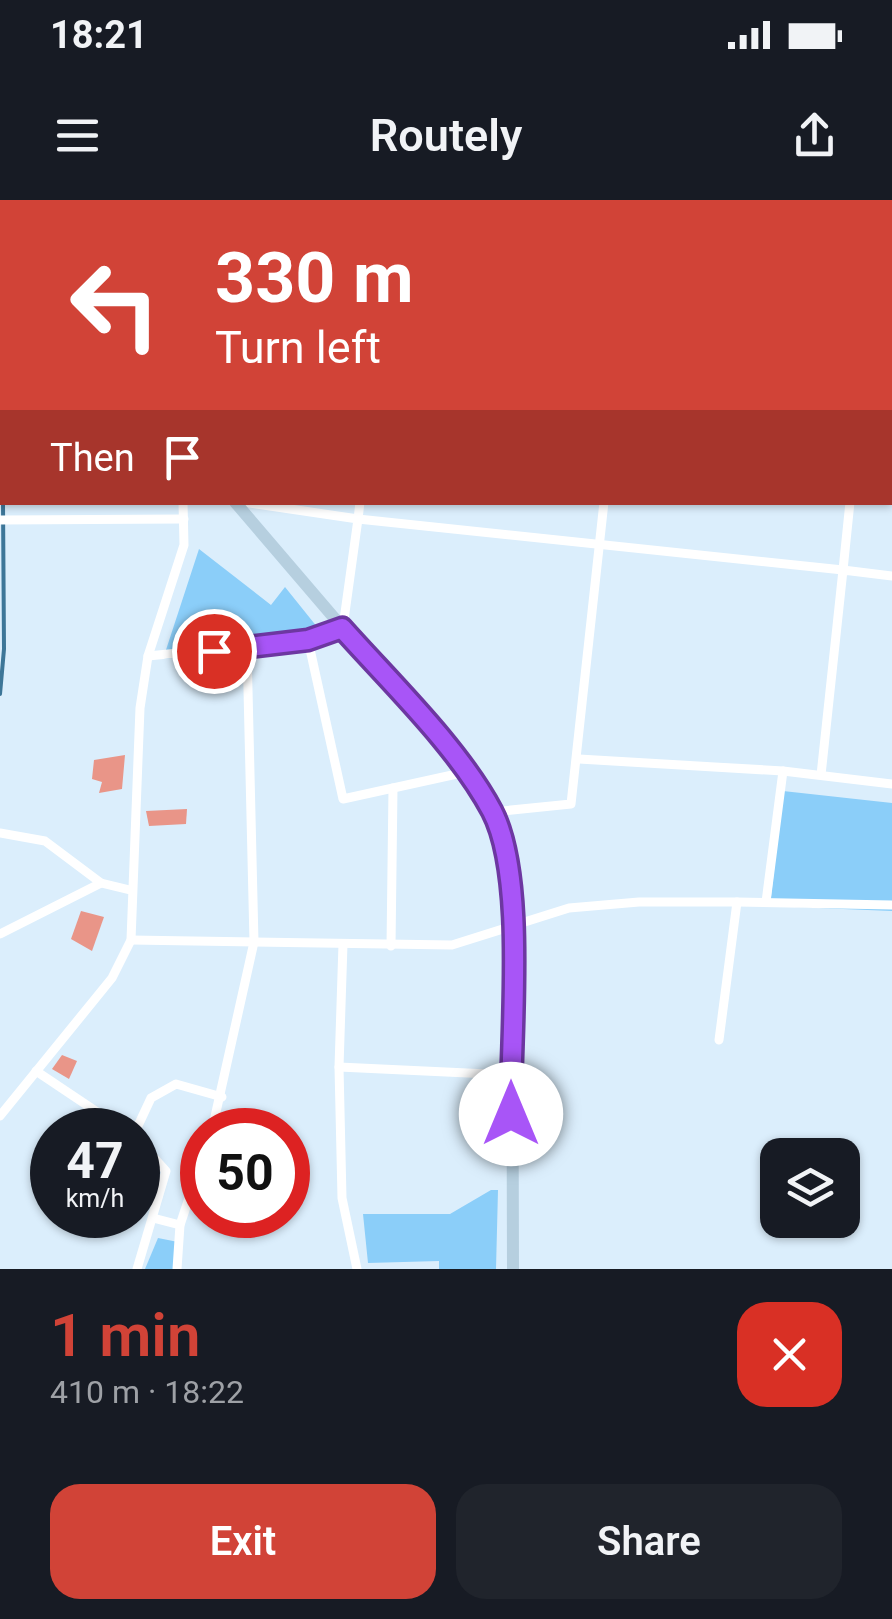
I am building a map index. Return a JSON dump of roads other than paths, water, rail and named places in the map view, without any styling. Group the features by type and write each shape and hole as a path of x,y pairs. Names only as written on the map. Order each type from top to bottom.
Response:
{"main road":[{"path":"238,505 466,772 492,812 512,877 513,1269"}],"street":[{"path":"0,1116 112,978 131,940 137,746 148,656 184,545 182,505"},
{"path":"265,505 892,576"},
{"path":"148,656 308,640 342,628 360,505"},
{"path":"492,812 571,804 579,759 604,505"},
{"path":"820,776 850,505"},
{"path":"0,520 184,519"},
{"path":"308,640 343,799 466,772"},
{"path":"219,1108 254,942 247,648"},
{"path":"579,759 783,771 892,784"},
{"path":"766,902 783,771"},
{"path":"391,946 393,788"},
{"path":"0,833 46,842 101,883 130,890"},
{"path":"0,934 101,883"},
{"path":"131,940 452,945 512,924 586,907 737,902 892,905"},
{"path":"719,1040 737,902"},
{"path":"343,944 338,1067 342,1198 358,1269"},
{"path":"338,1067 510,1076"},
{"path":"36,1072 91,1108"},
{"path":"146,1108 151,1098 176,1084 222,1098"},
{"path":"160,1164 166,1171 160,1193"},
{"path":"160,1220 180,1225 176,1269"},
{"path":"138,1269 147,1238"}],"waterway":[{"path":"0,694 4,649 3,505"}]}
